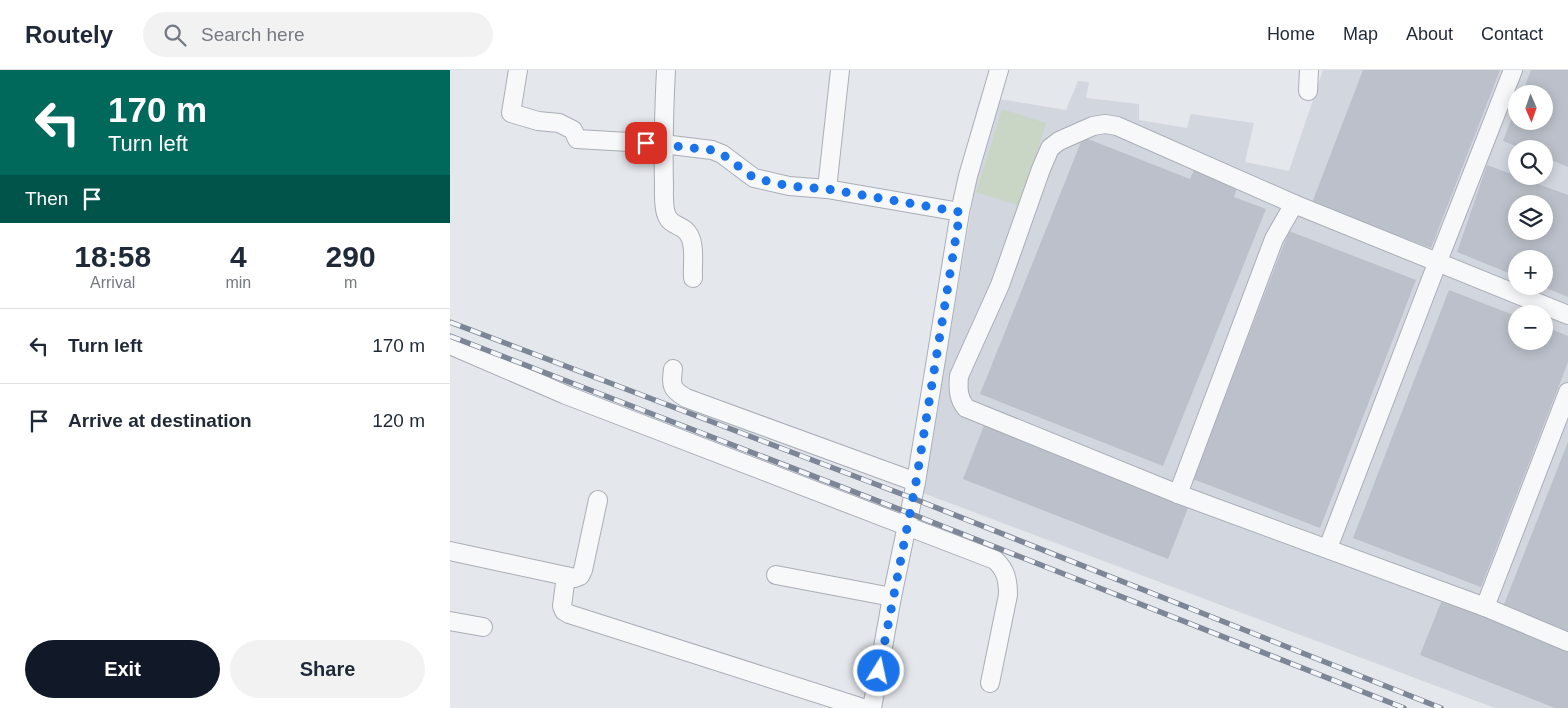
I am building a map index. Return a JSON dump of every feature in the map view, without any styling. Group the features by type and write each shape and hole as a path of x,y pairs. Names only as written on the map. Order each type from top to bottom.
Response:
{"street":[{"path":"518,70 511,113 538,121 559,123 573,130 577,139 663,144 712,150 722,154 754,178 789,186 827,189 960,212"},
{"path":"666,70 663,144 665,206 667,217 671,222 685,230 690,237 692,247 692,278"},
{"path":"827,189 840,70"},
{"path":"872,708 906,524 916,482 960,212 970,166 999,70"},
{"path":"1308,91 1309,70"},
{"path":"1328,548 1513,70"},
{"path":"1568,314 1294,204 1117,126 1105,124 1093,126 1059,141 1050,148 1040,169 1000,285 959,376 958,385 960,400 966,408 1178,494 1484,607 1568,642"},
{"path":"1178,494 1274,239 1294,204"},
{"path":"450,345 566,395 906,524 995,560 1002,566 1008,580 1008,595 990,682"},
{"path":"673,369 673,388 677,393 686,398 916,482"},
{"path":"1484,607 1568,392"},
{"path":"450,551 575,578 580,576 583,570 598,500"},
{"path":"776,575 892,597"},
{"path":"566,576 562,606 564,611 569,614 862,708"},
{"path":"450,621 483,627"}],"shaded area":[{"path":"1323,70 1568,70 1568,708 1495,708 923,493 982,147 999,99 1066,110 1078,81 1089,82 1086,98 1139,104 1139,120 1187,128 1191,114 1254,123 1245,162 1289,171"}],"green space":[{"path":"1002,109 1046,123 1020,206 976,192"}],"building":[{"path":"1363,70 1500,70 1431,248 1312,203"},
{"path":"1531,70 1568,70 1568,167 1553,161 1553,140 1508,140 1508,143 1503,141 1508,128 1508,130 1553,130 1553,85 1525,85"},
{"path":"1083,137 1190,179 1195,168 1238,185 1234,197 1266,209 1163,466 980,394"},
{"path":"1487,165 1508,173 1508,185 1541,185 1568,195 1568,297 1553,291 1553,250 1508,250 1508,273 1457,252"},
{"path":"1289,231 1416,280 1320,528 1193,479"},
{"path":"1449,290 1508,313 1508,350 1553,350 1553,330 1568,336 1568,362 1481,587 1353,538"},
{"path":"985,423 1190,503 1168,559 963,479"},
{"path":"1568,442 1568,632 1503,607"},
{"path":"1442,600 1568,650 1568,708 1555,708 1420,655"}],"railway":[{"path":"450,322 912,498 1441,708"},
{"path":"450,336 909,513 1404,708"}],"route":[{"path":"646,143 712,150 722,154 754,178 789,186 827,189 960,212 916,482 879,671"}]}
